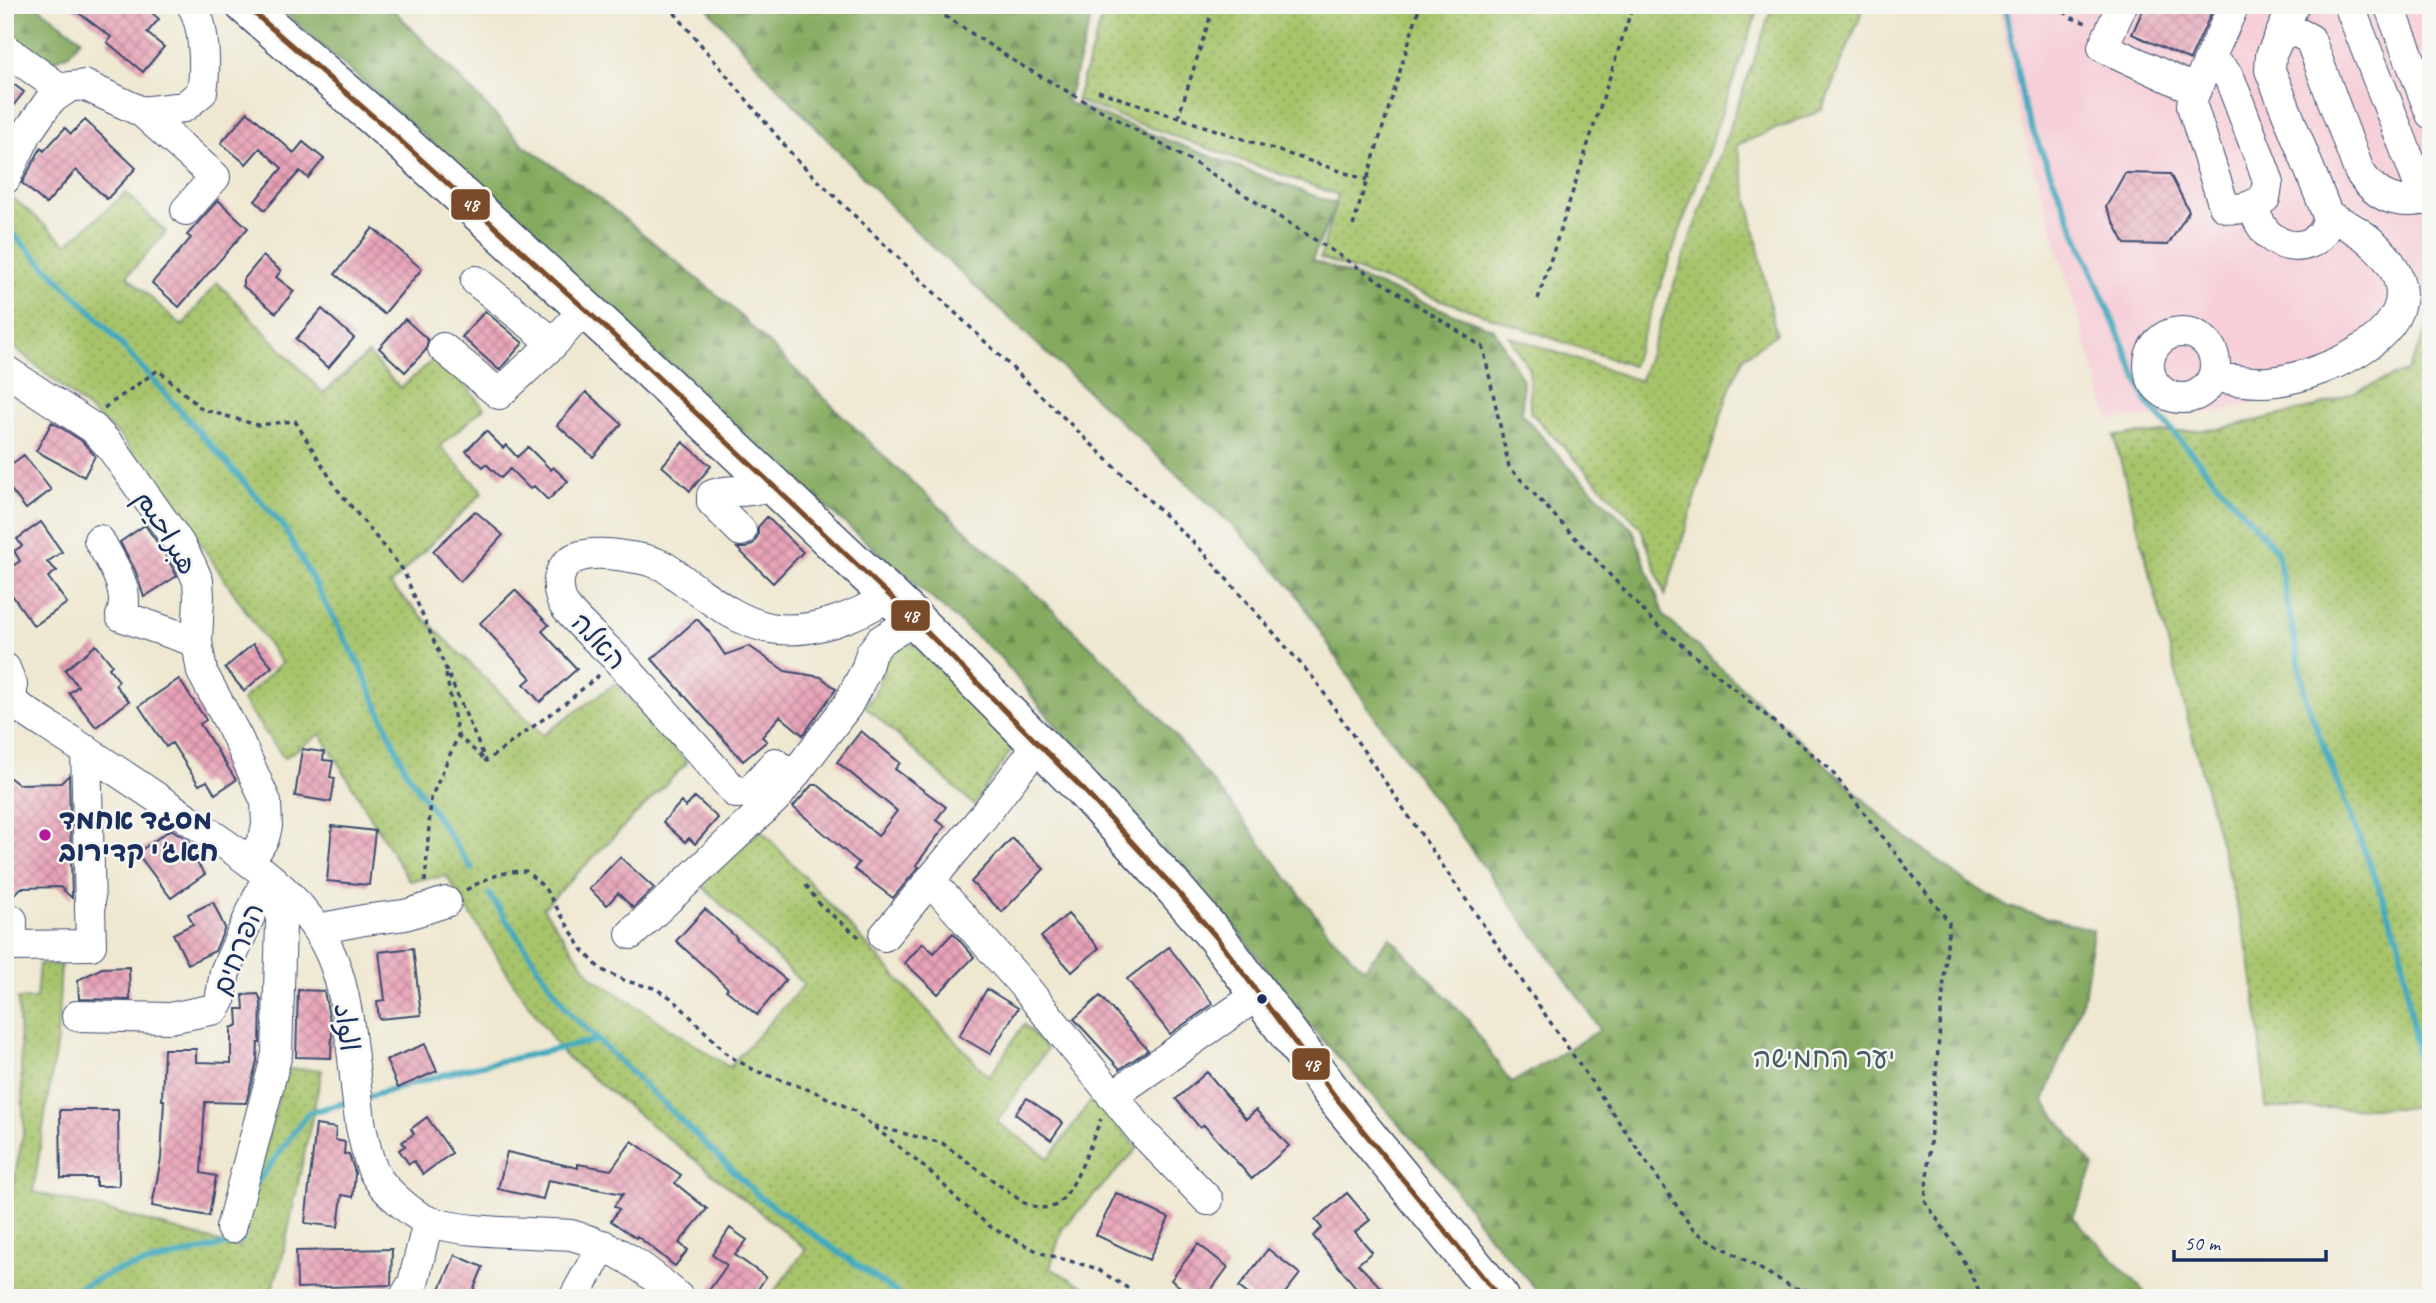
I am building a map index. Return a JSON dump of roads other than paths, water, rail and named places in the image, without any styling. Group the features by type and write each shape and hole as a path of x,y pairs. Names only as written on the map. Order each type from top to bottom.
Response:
{"main road":[{"path":"245,5 390,131 585,309 902,607 1039,744 1125,833 1217,938 1337,1099 1500,1298"}],"street":[{"path":"142,112 184,107 202,92 205,73 200,26 191,5"},
{"path":"2209,61 2224,71 2230,79 2268,180 2265,198 2252,206 2231,209 2224,206 2193,114 2193,96 2234,5"},
{"path":"2252,206 2263,229 2274,239 2287,245 2300,245 2323,236 2328,227 2329,216 2270,70 2271,55 2290,15 2309,39 2359,171 2378,193 2390,200 2405,202 2428,199 2349,5"},
{"path":"2389,5 2431,114"},
{"path":"2117,16 2103,47 2196,90"},
{"path":"5,49 63,91"},
{"path":"5,179 27,133 50,100 69,87 84,85 142,112 215,177 186,210"},
{"path":"2214,376 2259,382 2306,375 2370,345 2386,330 2396,314 2400,299 2394,269 2374,243 2352,227 2329,216"},
{"path":"476,281 554,343"},
{"path":"443,348 499,394 554,343 585,309"},
{"name":"هبراحيم","path":"5,370 93,428 124,463 191,565 198,581 200,597 197,642 202,672 239,740 266,802 266,877"},
{"path":"741,530 712,502 712,495 757,491 770,483"},
{"path":"99,540 121,587 124,598 121,616 197,642"},
{"name":"האלה","path":"793,777 775,763 749,792 736,793 564,604 558,584 564,565 576,556 591,554 632,557 661,565 730,613 752,624 773,628 800,629 848,617 871,607 902,607"},
{"path":"632,934 779,795 847,706 866,670 871,653 902,607"},
{"path":"5,668 12,685 9,700"},
{"name":"الواد","path":"9,700 86,750 266,877 318,929 332,957 340,982 361,1127 375,1174 387,1190 428,1222 454,1227 571,1235 603,1245 644,1267 679,1298"},
{"path":"884,936 982,818 1039,744"},
{"path":"12,920 12,946 91,945 86,750"},
{"path":"231,1228 277,1054 266,877"},
{"name":"הפרחים","path":"77,1016 170,1018 215,1009 220,1000 225,972 266,877"},
{"path":"930,880 1024,986 1143,1133 1208,1200"},
{"path":"318,929 405,915 434,905"},
{"path":"1112,1096 1259,994"},
{"path":"404,1298 414,1283 428,1222"},
{"path":"574,1298 603,1245"}],"waterway":[{"path":"2005,5 2025,112 2147,402 2277,551 2307,703 2400,943 2424,1100 2431,1124"},
{"path":"5,226 95,315 283,526 361,668 406,771 472,869"},
{"path":"489,894 568,1011 760,1197 904,1298"},
{"path":"366,1097 460,1070 598,1040"},
{"path":"257,1183 308,1113 348,1102"},
{"path":"56,1298 115,1271 241,1241 244,1231"}],"place":[{"name":"מסגד אחמד חאג'י קדירוב","path":"45,835"}],"park label":[{"name":"יער החמישה","path":"1824,1057"}]}
